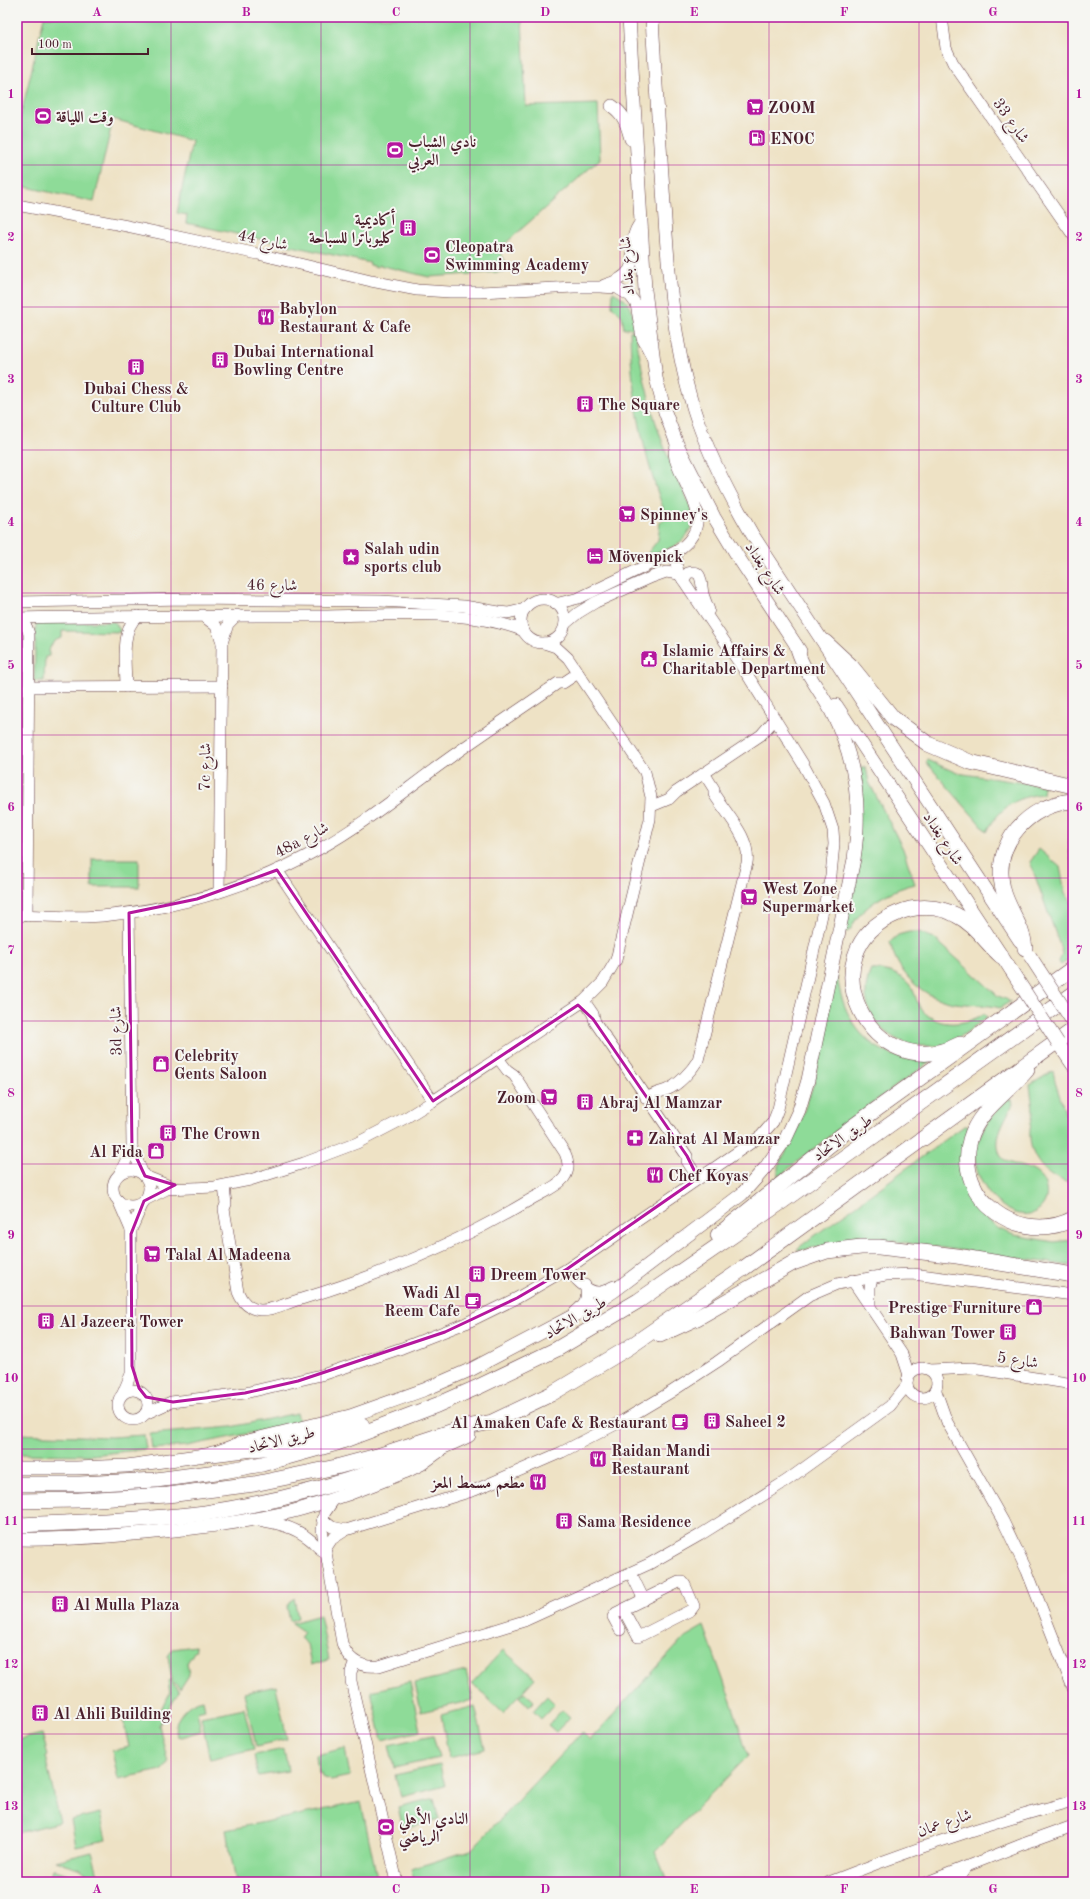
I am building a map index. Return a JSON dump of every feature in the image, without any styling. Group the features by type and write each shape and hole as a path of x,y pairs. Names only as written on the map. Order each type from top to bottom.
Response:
{"highway":[{"path":"825,642 850,666 893,718 928,744 970,762 1073,786"},
{"path":"1028,952 1020,925 1003,887 1001,874 1004,855 1014,832 1031,814 1055,803 1073,801"},
{"path":"994,1026 958,1045 943,1050 922,1053 897,1047 875,1032 860,1014 853,994 852,973 859,947 875,926 891,915 916,908 934,908 956,914 973,927 1001,956"},
{"path":"665,1281 700,1249 852,1128 1073,968"},
{"name":"طريق الاتحاد","path":"17,1484 126,1482 224,1471 300,1454 337,1443 478,1388 558,1349 607,1320 780,1203 1073,994"},
{"path":"17,1525 173,1516 244,1507 323,1488 445,1446 551,1394 628,1348 744,1268 1073,1030"},
{"path":"1042,1052 1019,1079 984,1114 974,1129 968,1151 970,1175 974,1186 986,1204 993,1211 1019,1225 1038,1228 1058,1225 1073,1219"},
{"path":"628,1348 697,1318 793,1263 809,1256 842,1248 897,1248 1073,1275"},
{"path":"212,1454 272,1447 353,1427 397,1420"},
{"path":"17,1501 79,1500 168,1495 254,1484 336,1467 377,1456 462,1428 492,1422"}],"main road":[{"name":"شارع بغداد","path":"630,17 640,223 652,357 665,412 677,444 714,516 738,557 1073,1065"},
{"name":"شارع بغداد","path":"652,17 667,255 677,341 686,382 698,422 713,460 731,498 752,534 825,642 1073,1022"},
{"path":"612,106 620,112 626,120 638,170"},
{"path":"17,1468 127,1466 212,1454 244,1442 334,1421 385,1405 472,1369 588,1308 628,1281 729,1205 755,1181 786,1138 799,1110 808,1080 854,859 858,830 854,774 842,734 830,709 802,664 796,644"},
{"path":"17,1539 41,1540 141,1534 254,1519 290,1512 335,1498 407,1471 434,1456 445,1446"},
{"path":"17,1462 51,1468"},
{"path":"17,1547 41,1540"}],"street":[{"name":"شارع 33","path":"942,17 945,44 953,63 1073,235"},
{"name":"شارع 44","path":"17,204 258,254 371,281 417,290 488,292 600,286 622,290 633,300 637,309 642,338 652,357"},
{"name":"شارع 44","path":"600,286 619,280 630,269 633,260 634,235 640,223"},
{"path":"555,604 579,598 677,551 693,535 698,522 698,514 675,459 674,452 677,444"},
{"path":"175,1188 131,1170 120,1174 114,1183 113,1189 131,1230 132,1366 129,1381 118,1401 118,1406 122,1416 132,1420 172,1402 278,1386 325,1374 445,1332 492,1311 570,1267 761,1136 770,1127 776,1116 819,935 831,875 834,844 829,816 807,771 723,639 681,577 676,564 677,551"},
{"path":"544,643 555,640 578,613 591,605 658,574 671,572 681,577"},
{"path":"681,577 691,572 695,572 701,577 705,602 723,639"},
{"name":"شارع 46","path":"18,602 187,599 366,601 464,606 508,613 526,609"},
{"path":"118,1200 128,1206 139,1204 160,1192 175,1188 220,1187 277,1172 331,1154 382,1130 433,1101 581,1003 603,982 616,960 647,834 651,801 645,772 640,763 565,655 556,647 532,640 524,632 521,620 530,604 543,600 555,604 564,615 565,655"},
{"name":"شارع 46","path":"17,618 202,615 463,617 497,623 524,632"},
{"name":"7c شارع","path":"202,615 216,626 222,642"},
{"name":"7c شارع","path":"219,892 222,642 228,624 237,615"},
{"path":"112,616 121,624 126,636"},
{"path":"126,687 126,636 131,622 138,616"},
{"path":"17,618 27,628 29,634 22,915"},
{"name":"48a شارع","path":"22,915 86,917 129,913 175,905 219,892 277,870 321,848 344,834 558,683 562,676 576,670"},
{"path":"28,687 222,686"},
{"path":"651,801 674,793 777,723"},
{"path":"648,1101 660,1090 666,1090 688,1074 698,1060 747,863 748,852 745,842 714,794 710,792 701,775"},
{"path":"277,870 433,1101"},
{"name":"3d شارع","path":"129,913 132,1148 144,1175"},
{"path":"581,1003 593,1014 593,1019 687,1156 687,1161 701,1176"},
{"path":"220,1187 226,1204 224,1209 237,1282 245,1298 260,1306 278,1306 350,1284 433,1251 494,1221 562,1180 569,1167 565,1153 514,1075 507,1070 502,1056"},
{"name":"3d شارع","path":"120,1174 132,1148"},
{"path":"131,1230 148,1195 150,1185 144,1175"},
{"path":"560,1322 582,1307 585,1302 587,1291 581,1277 570,1267"},
{"path":"325,1550 332,1540 346,1530 475,1490 562,1452 624,1420 717,1362 809,1296 822,1289 852,1280 900,1274 927,1275 1073,1295"},
{"path":"870,1307 870,1287 872,1277"},
{"path":"852,1280 902,1354 908,1380 908,1390 947,1422"},
{"path":"583,1284 594,1292 600,1292 628,1281"},
{"path":"902,1354 934,1373 947,1422 1003,1521 1024,1564 1070,1671 1072,1684"},
{"path":"132,1366 136,1381 148,1405 145,1414"},
{"path":"890,1406 919,1398 928,1398 937,1387 958,1368"},
{"name":"شارع 5","path":"925,1369 979,1368 1073,1384"},
{"path":"335,1498 326,1509 322,1519 322,1530 344,1649 355,1662 362,1665 374,1666 524,1621 631,1573 700,1535 768,1493 840,1444 890,1406 902,1393 908,1380 916,1369 925,1369"},
{"path":"123,1393 133,1390 144,1395 172,1402"},
{"path":"254,1519 275,1522 296,1530 325,1550"},
{"path":"322,1519 332,1527 346,1530"},
{"path":"631,1573 644,1600"},
{"path":"620,1630 613,1617 616,1613 623,1609 681,1582 685,1585 694,1607 638,1637 635,1634 623,1609"},
{"path":"339,1622 348,1645 358,1656 374,1661 401,1658"},
{"path":"355,1662 351,1672 351,1681 397,1882"},
{"name":"شارع عمان","path":"829,1882 878,1862 976,1828 1073,1801"},
{"path":"927,1882 1022,1844 1073,1826"},
{"path":"956,1882 965,1868"}],"highlighted area":[{"path":"277,870 433,1101 578,1005 593,1019 687,1156 698,1178 567,1269 517,1298 445,1332 298,1381 245,1393 173,1402 146,1397 139,1388 132,1366 131,1234 144,1201 175,1185 145,1176 132,1148 129,913 197,899"}],"green space":[{"name":"نادي الشباب العربي","path":"44,17 522,17 526,106 598,104 600,159 498,250 512,271 429,277 379,265 378,267 370,265 370,263 186,223 187,215 177,213 192,141 113,119 94,202 17,185 17,132"},
{"path":"613,292 624,299 630,306 635,328 624,329 622,316 612,306"},
{"path":"635,330 655,421 677,478 690,505 693,518 686,537 681,542 668,549 647,554 658,540 660,522 667,518 651,472 636,403 630,331"},
{"path":"36,622 115,622 121,632 62,631 62,638 54,642 50,647 49,656 45,657 44,681 34,681"},
{"path":"928,760 957,773 1044,786 1043,794 1034,795 1009,805 991,824 987,832 926,762"},
{"path":"860,767 866,767 869,782 903,849 915,884 891,892 877,900 856,919 851,929 847,932 845,931"},
{"path":"1073,816 1073,867 1069,842"},
{"path":"1039,849 1060,867 1065,893 1073,904 1073,956 1061,965 1059,962 1062,953 1060,946 1030,862"},
{"path":"92,859 139,859 139,887 92,887"},
{"path":"909,932 919,932 934,938 998,996 1011,1001 1000,1008 955,1003 932,996 922,990 905,974 898,964 890,942 898,935"},
{"path":"871,970 889,972 905,980 913,990 922,1010 936,1020 944,1023 961,1023 984,1014 987,1017 959,1037 941,1046 911,1044 898,1040 886,1032 877,1023 870,1012 866,999 867,985"},
{"path":"837,976 844,1004 850,1017 866,1038 876,1047 889,1053 906,1059 924,1060 930,1062 865,1108 778,1177 778,1166 796,1133 814,1083 835,977"},
{"path":"1053,1071 1056,1085 1073,1136 1073,1183 1057,1178 1043,1168 1038,1162 1031,1146 1030,1131 1033,1113 1030,1085"},
{"path":"1008,1099 1012,1100 1013,1104 999,1133 999,1152 1006,1161 1033,1171 1039,1175 1044,1182 1046,1198 1039,1209 1033,1213 1019,1214 1011,1211 994,1199 988,1193 979,1176 976,1163 978,1140 983,1129"},
{"path":"964,1126 969,1126 965,1184 971,1199 980,1213 999,1229 1014,1235 1054,1242 1073,1240 1073,1266 886,1240 846,1241 798,1251 798,1248"},
{"path":"297,1413 300,1423 187,1446 152,1449 150,1434 231,1427"},
{"path":"17,1434 111,1437 144,1435 146,1449 92,1455 17,1454"},
{"path":"294,1598 298,1618 290,1621 287,1607"},
{"path":"320,1615 329,1660 311,1665 307,1644 300,1638 304,1632 291,1623"},
{"path":"704,1626 734,1710 748,1756 655,1851 666,1878 656,1882 413,1882 411,1869 471,1850 582,1732 590,1740 685,1637"},
{"path":"195,1646 196,1649 187,1663 189,1675 180,1689 172,1680 168,1656 173,1649"},
{"path":"503,1650 535,1678 503,1713 472,1683"},
{"path":"466,1671 473,1700 421,1712 415,1683"},
{"path":"170,1679 179,1692 159,1725 168,1763 162,1770 118,1779 112,1751 129,1747 123,1719 160,1711 170,1693 168,1681"},
{"path":"410,1682 420,1731 382,1740 371,1691"},
{"path":"276,1686 287,1739 256,1746 244,1693"},
{"path":"524,1692 534,1701 529,1706 519,1697"},
{"path":"547,1696 555,1704 541,1719 533,1711"},
{"path":"203,1700 205,1709 197,1711 201,1731 181,1737 177,1736 175,1725 180,1716 193,1703"},
{"path":"475,1706 485,1749 449,1758 441,1715"},
{"path":"244,1708 254,1749 210,1759 201,1717"},
{"path":"562,1710 570,1717 556,1732 548,1725"},
{"path":"42,1734 48,1755 45,1756 60,1822 17,1833 17,1740"},
{"path":"433,1735 439,1758 394,1768 389,1745"},
{"path":"345,1748 350,1776 331,1780 322,1777 321,1773 318,1773 316,1755"},
{"path":"284,1749 288,1771 258,1776 254,1755"},
{"path":"440,1765 445,1786 401,1797 395,1775"},
{"path":"434,1798 439,1820 403,1829 398,1807"},
{"path":"361,1802 378,1882 236,1882 226,1830"},
{"path":"100,1813 106,1840 76,1846 71,1820"},
{"path":"92,1852 100,1882 78,1868 56,1861"},
{"path":"53,1869 70,1875 84,1882 50,1882"}],"place":[{"name":"ZOOM","path":"755,107"},
{"name":"وقت اللياقة","path":"43,116"},
{"name":"ENOC","path":"757,138"},
{"name":"نادي الشباب العربي","path":"395,150"},
{"name":"أكاديمية كليوباترا للسباحة","path":"408,228"},
{"name":"Cleopatra Swimming Academy","path":"432,255"},
{"name":"Babylon Restaurant & Cafe","path":"266,317"},
{"name":"Dubai International Bowling Centre","path":"220,360"},
{"name":"Dubai Chess & Culture Club","path":"136,367"},
{"name":"The Square","path":"585,404"},
{"name":"Spinney's","path":"627,514"},
{"name":"Mövenpick","path":"595,556"},
{"name":"Salah udin sports club","path":"351,557"},
{"name":"Islamic Affairs & Charitable Department","path":"649,659"},
{"name":"West Zone Supermarket","path":"749,897"},
{"name":"Celebrity Gents Saloon","path":"161,1064"},
{"name":"Zoom","path":"549,1097"},
{"name":"Abraj Al Mamzar","path":"585,1102"},
{"name":"The Crown","path":"168,1133"},
{"name":"Zahrat Al Mamzar","path":"635,1138"},
{"name":"Al Fida","path":"156,1151"},
{"name":"Chef Koyas","path":"655,1175"},
{"name":"Talal Al Madeena","path":"152,1254"},
{"name":"Dreem Tower","path":"477,1274"},
{"name":"Wadi Al Reem Cafe","path":"473,1301"},
{"name":"Prestige Furniture","path":"1034,1307"},
{"name":"Al Jazeera Tower","path":"46,1321"},
{"name":"Bahwan Tower","path":"1008,1332"},
{"name":"Saheel 2","path":"712,1421"},
{"name":"Al Amaken Cafe & Restaurant","path":"680,1422"},
{"name":"Raidan Mandi Restaurant","path":"598,1459"},
{"name":"مطعم مسمط المعز","path":"538,1482"},
{"name":"Sama Residence","path":"564,1521"},
{"name":"Al Mulla Plaza","path":"60,1604"},
{"name":"Al Ahli Building","path":"40,1713"},
{"name":"النادي الأهلي الرياضي","path":"386,1827"}]}
